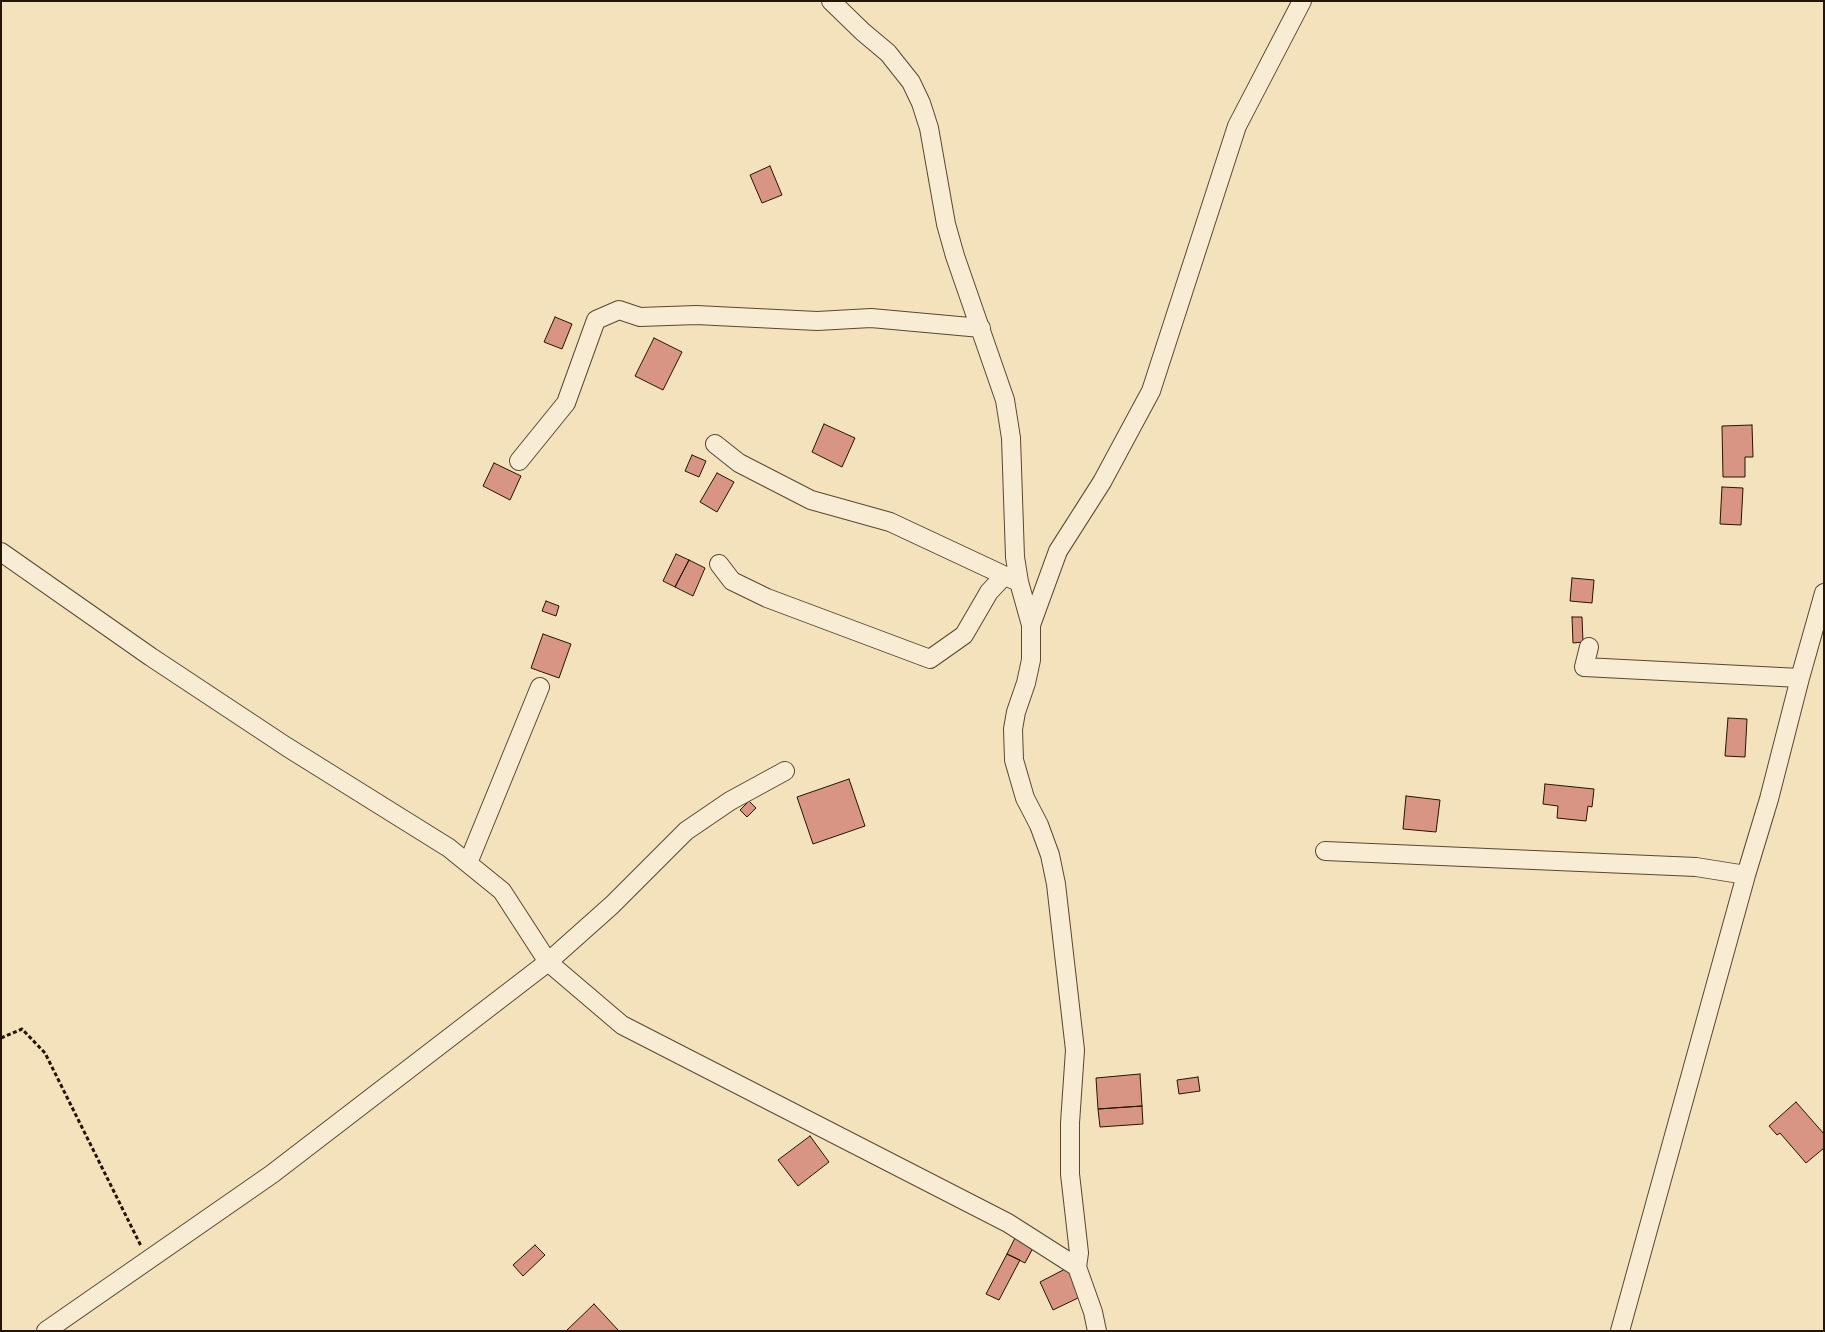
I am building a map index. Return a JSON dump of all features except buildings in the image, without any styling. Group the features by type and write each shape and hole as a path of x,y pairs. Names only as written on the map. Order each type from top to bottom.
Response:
{"street":[{"path":"831,1 888,53 911,82 921,103 929,128 946,224 955,256 1005,400 1011,438 1015,557 1011,579 1031,625"},
{"path":"1097,1331 1093,1312 1077,1267 1079,1253 1070,1174 1070,1132 1075,1050 1056,884 1050,856 1026,798 1014,760 1013,729 1031,660 1031,625 1058,551 1102,482 1151,391 1237,126 1302,1"},
{"path":"519,461 566,403 596,320 619,310 640,317 696,315 817,321 871,318 981,328"},
{"path":"715,444 739,463 811,500 890,522 1011,579"},
{"path":"1,552 151,657 287,746 449,848 502,891 548,962 622,1025 1008,1223 1077,1267"},
{"path":"719,564 732,580 767,598 930,659 964,635 989,592 1011,579"},
{"path":"1620,1331 1746,874 1769,799 1824,593"},
{"path":"1589,646 1584,668 1800,678"},
{"path":"468,863 540,687"},
{"path":"46,1331 272,1174 548,962 612,904 686,831 730,801 785,771"},
{"path":"1325,851 1696,867 1746,874"}],"path":[{"path":"1,1038 22,1029 45,1053 148,1260"}]}
